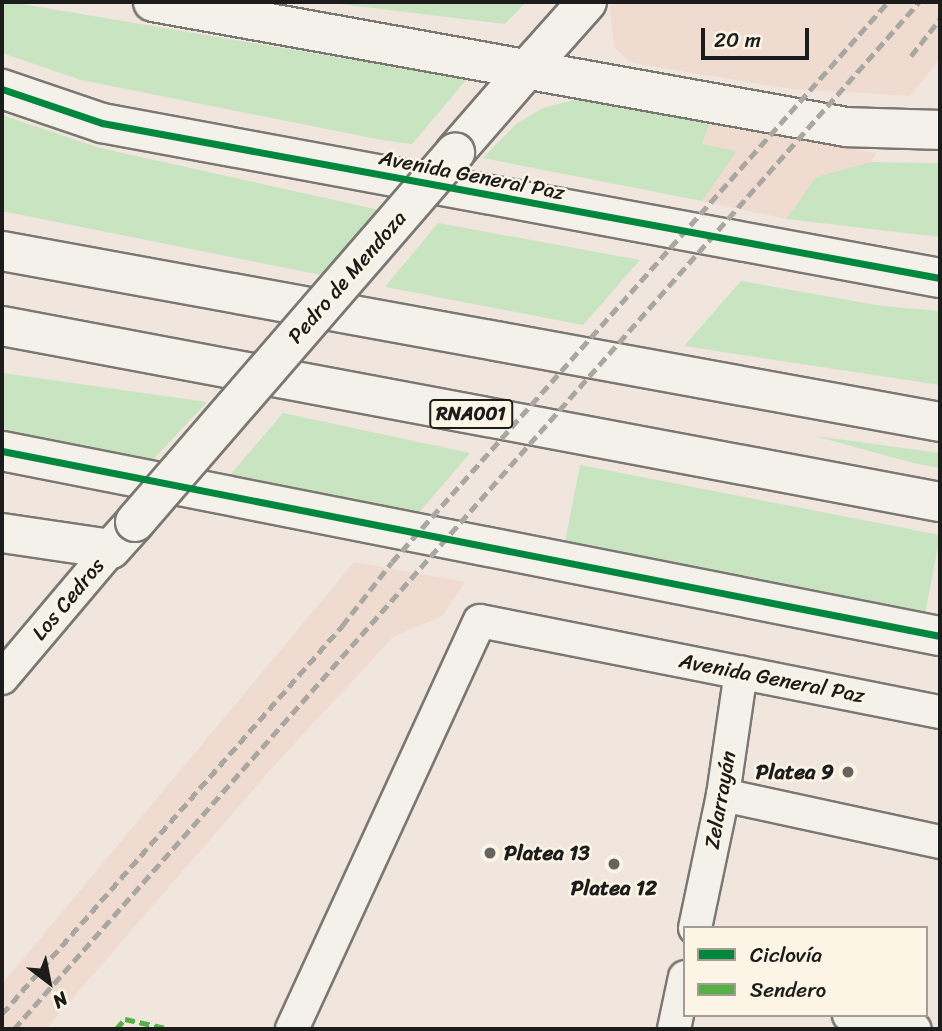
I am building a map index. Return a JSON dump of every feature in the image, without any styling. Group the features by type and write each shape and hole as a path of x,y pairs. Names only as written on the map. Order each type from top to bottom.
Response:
{"main road":[{"path":"153,2 529,67 846,127 940,130"},
{"name":"Pedro de Mendoza","path":"123,535 587,2"},
{"name":"Avenida General Paz","path":"2,89 102,124 940,278"},
{"path":"2,251 940,422"},
{"name":"RNA001","path":"2,326 940,502"},
{"path":"2,451 940,636"},
{"path":"2,534 123,535"}],"street":[{"name":"Los Cedros","path":"2,678 123,535"},
{"name":"Avenida General Paz","path":"292,1029 480,621 940,712"},
{"name":"Zelarrayán","path":"695,926 723,795 741,672"},
{"path":"723,795 940,842"},
{"path":"674,1029 683,988"},
{"path":"858,1017 915,1029"}],"shaded area":[{"path":"614,2 940,2 940,59 910,96 792,89 644,65 629,61 614,47 610,8"},
{"path":"710,122 876,153 871,162 816,177 786,219 702,201 737,151 702,144"},
{"path":"354,562 465,582 442,616 393,637 272,768 46,1029 2,1029 2,984"}],"green space":[{"path":"2,2 467,79 412,144 382,140 81,80 2,53"},
{"path":"323,2 526,2 505,24"},
{"path":"577,99 710,122 702,144 737,151 702,201 483,158 516,124 543,108"},
{"path":"2,115 100,148 384,211 326,276 2,211"},
{"path":"871,162 940,163 940,237 786,219 816,177"},
{"path":"438,223 640,260 583,325 385,287"},
{"path":"741,281 882,306 940,311 940,385 684,346"},
{"path":"2,373 207,402 147,466 2,431"},
{"path":"283,413 470,453 417,515 225,481"},
{"path":"815,436 940,453 940,468 913,463"},
{"path":"580,465 940,535 924,619 564,549"}],"railway":[{"path":"2,1014 342,626 392,562 888,2"},
{"path":"14,1029 919,2"},
{"path":"911,56 940,19"}],"marked path":[{"path":"116,1029 125,1019 170,1029"}],"cycle path":[{"path":"2,89 102,123 940,278"},
{"path":"2,451 940,636"}],"place":[{"name":"Platea 9","path":"848,772"},
{"name":"Platea 13","path":"490,853"},
{"name":"Platea 12","path":"614,864"}]}
